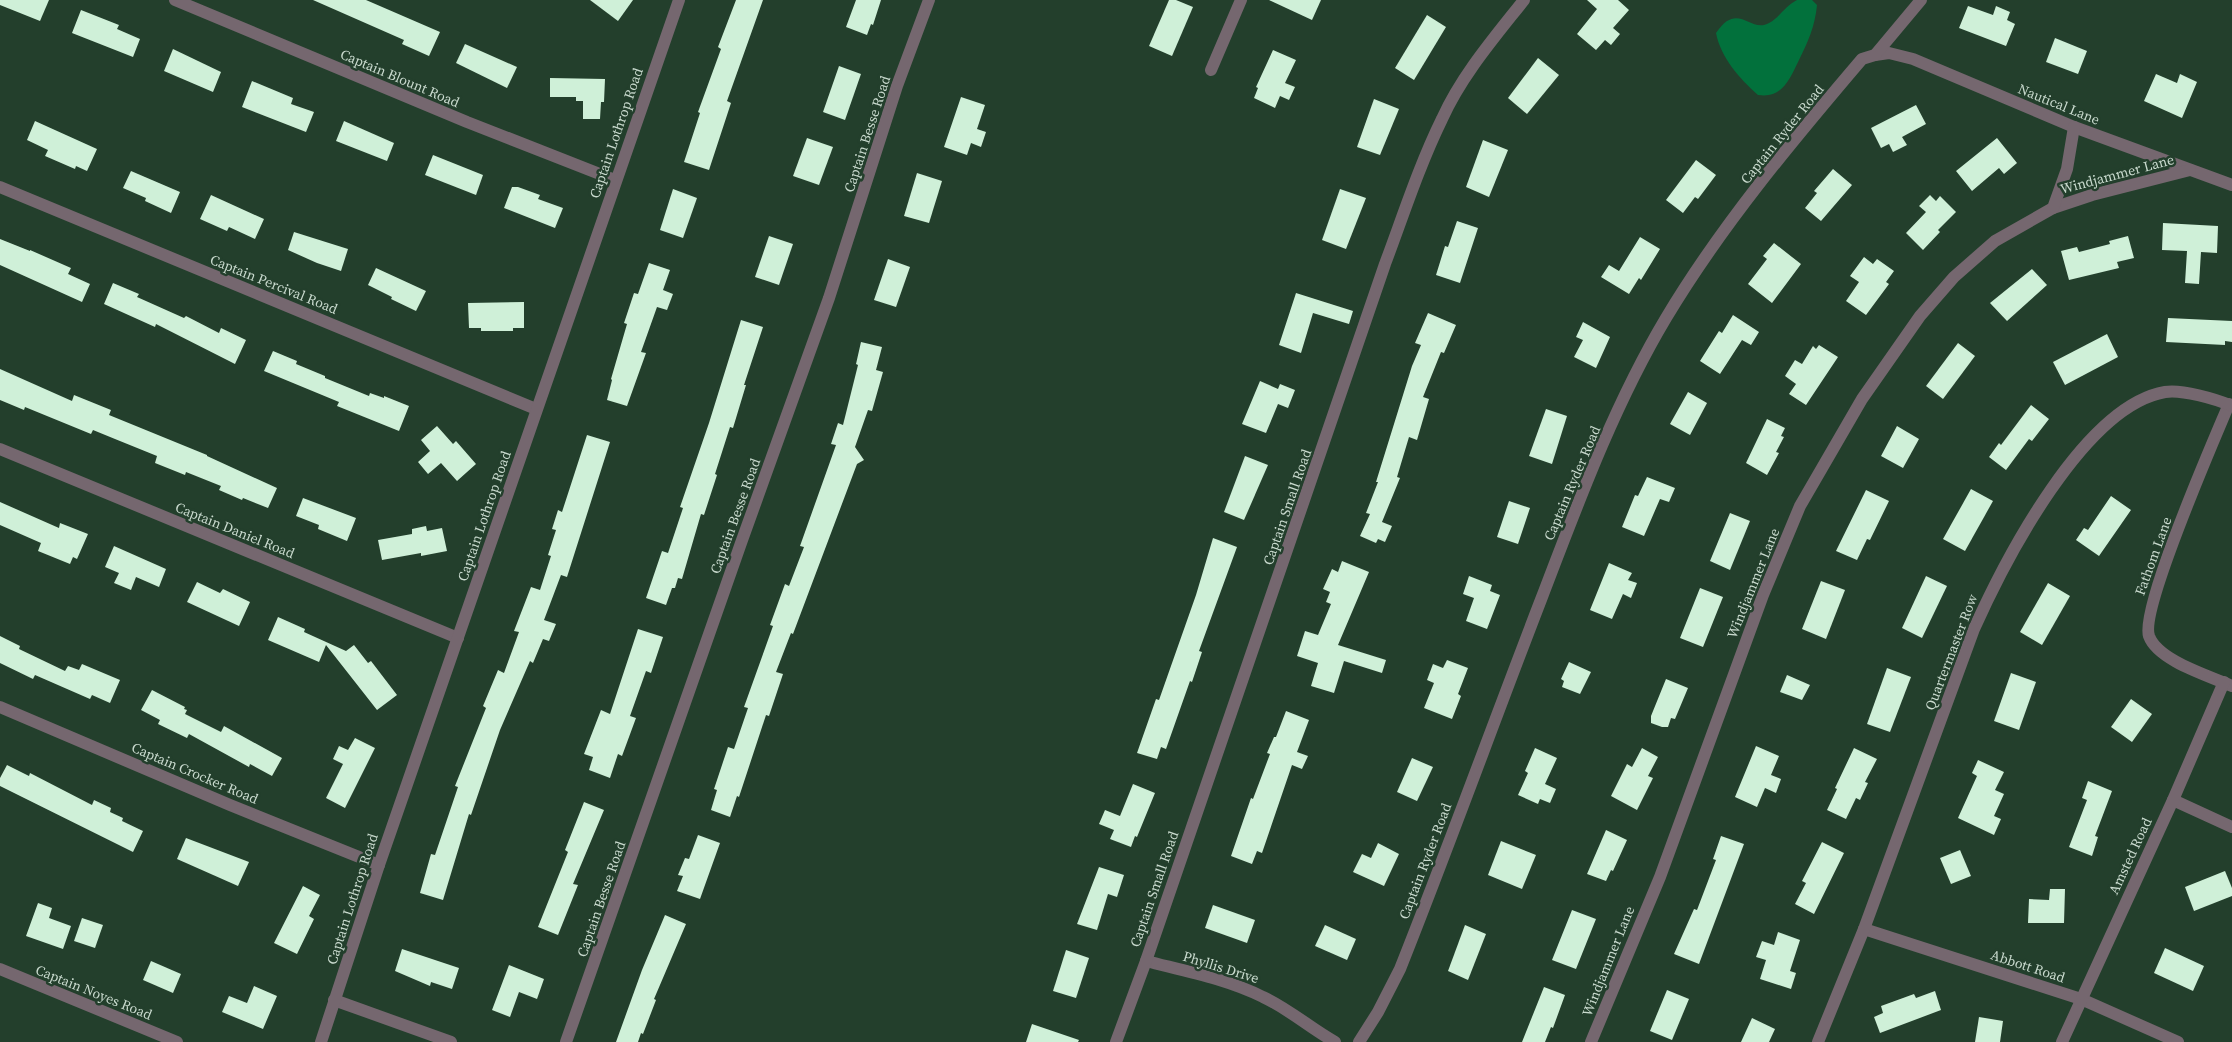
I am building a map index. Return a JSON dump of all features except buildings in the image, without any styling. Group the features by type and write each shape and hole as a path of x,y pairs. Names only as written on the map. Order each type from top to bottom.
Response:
{"street":[{"name":"Captain Blount Road","path":"175,0 467,122 615,180"},
{"name":"Captain Lothrop Road","path":"321,1042 378,865 679,0"},
{"name":"Captain Besse Road","path":"566,1042 829,298 898,86 929,0"},
{"path":"1211,70 1241,0"},
{"name":"Captain Small Road","path":"1116,1042 1146,961 1382,273 1418,175 1452,99 1480,54 1524,0"},
{"name":"Captain Ryder Road","path":"1359,1042 1378,1012 1400,969 1572,518 1618,411 1646,354 1666,318 1699,268 1757,188 1862,59 1876,55 1921,0"},
{"name":"Nautical Lane","path":"1876,55 1889,53 1912,59 2074,127 2232,186"},
{"name":"Windjammer Lane","path":"2053,208 2067,169 2074,127"},
{"name":"Windjammer Lane","path":"1592,1042 1660,877 1763,594 1800,506 1862,399 1920,316 1954,277 1995,241 2053,208 2092,195 2190,170"},
{"name":"Captain Percival Road","path":"0,187 536,409"},
{"name":"Quartermaster Row","path":"1818,1042 1864,929 1974,629 1991,592 2050,491 2096,434 2125,410 2143,399 2165,392 2177,391 2230,405"},
{"name":"Fathom Lane","path":"2228,684 2179,665 2166,655 2154,644 2149,636 2149,622 2151,605 2177,532 2230,405"},
{"name":"Captain Daniel Road","path":"0,449 458,638"},
{"name":"Amsted Road","path":"2062,1042 2228,684"},
{"name":"Captain Crocker Road","path":"0,707 230,805 378,865"},
{"path":"2173,800 2232,827"},
{"name":"Abbott Road","path":"1864,929 2081,999 2178,1042"},
{"name":"Phyllis Drive","path":"1146,961 1237,986 1262,996 1284,1008 1306,1025 1335,1042"},
{"name":"Captain Noyes Road","path":"0,969 177,1042"},
{"path":"334,1000 451,1042"}],"shaded area":[{"path":"1797,0 1812,0 1817,5 1815,20 1808,40 1785,86 1774,94 1758,95 1744,82 1726,59 1716,33 1731,19 1737,18 1756,25 1769,23"}]}
